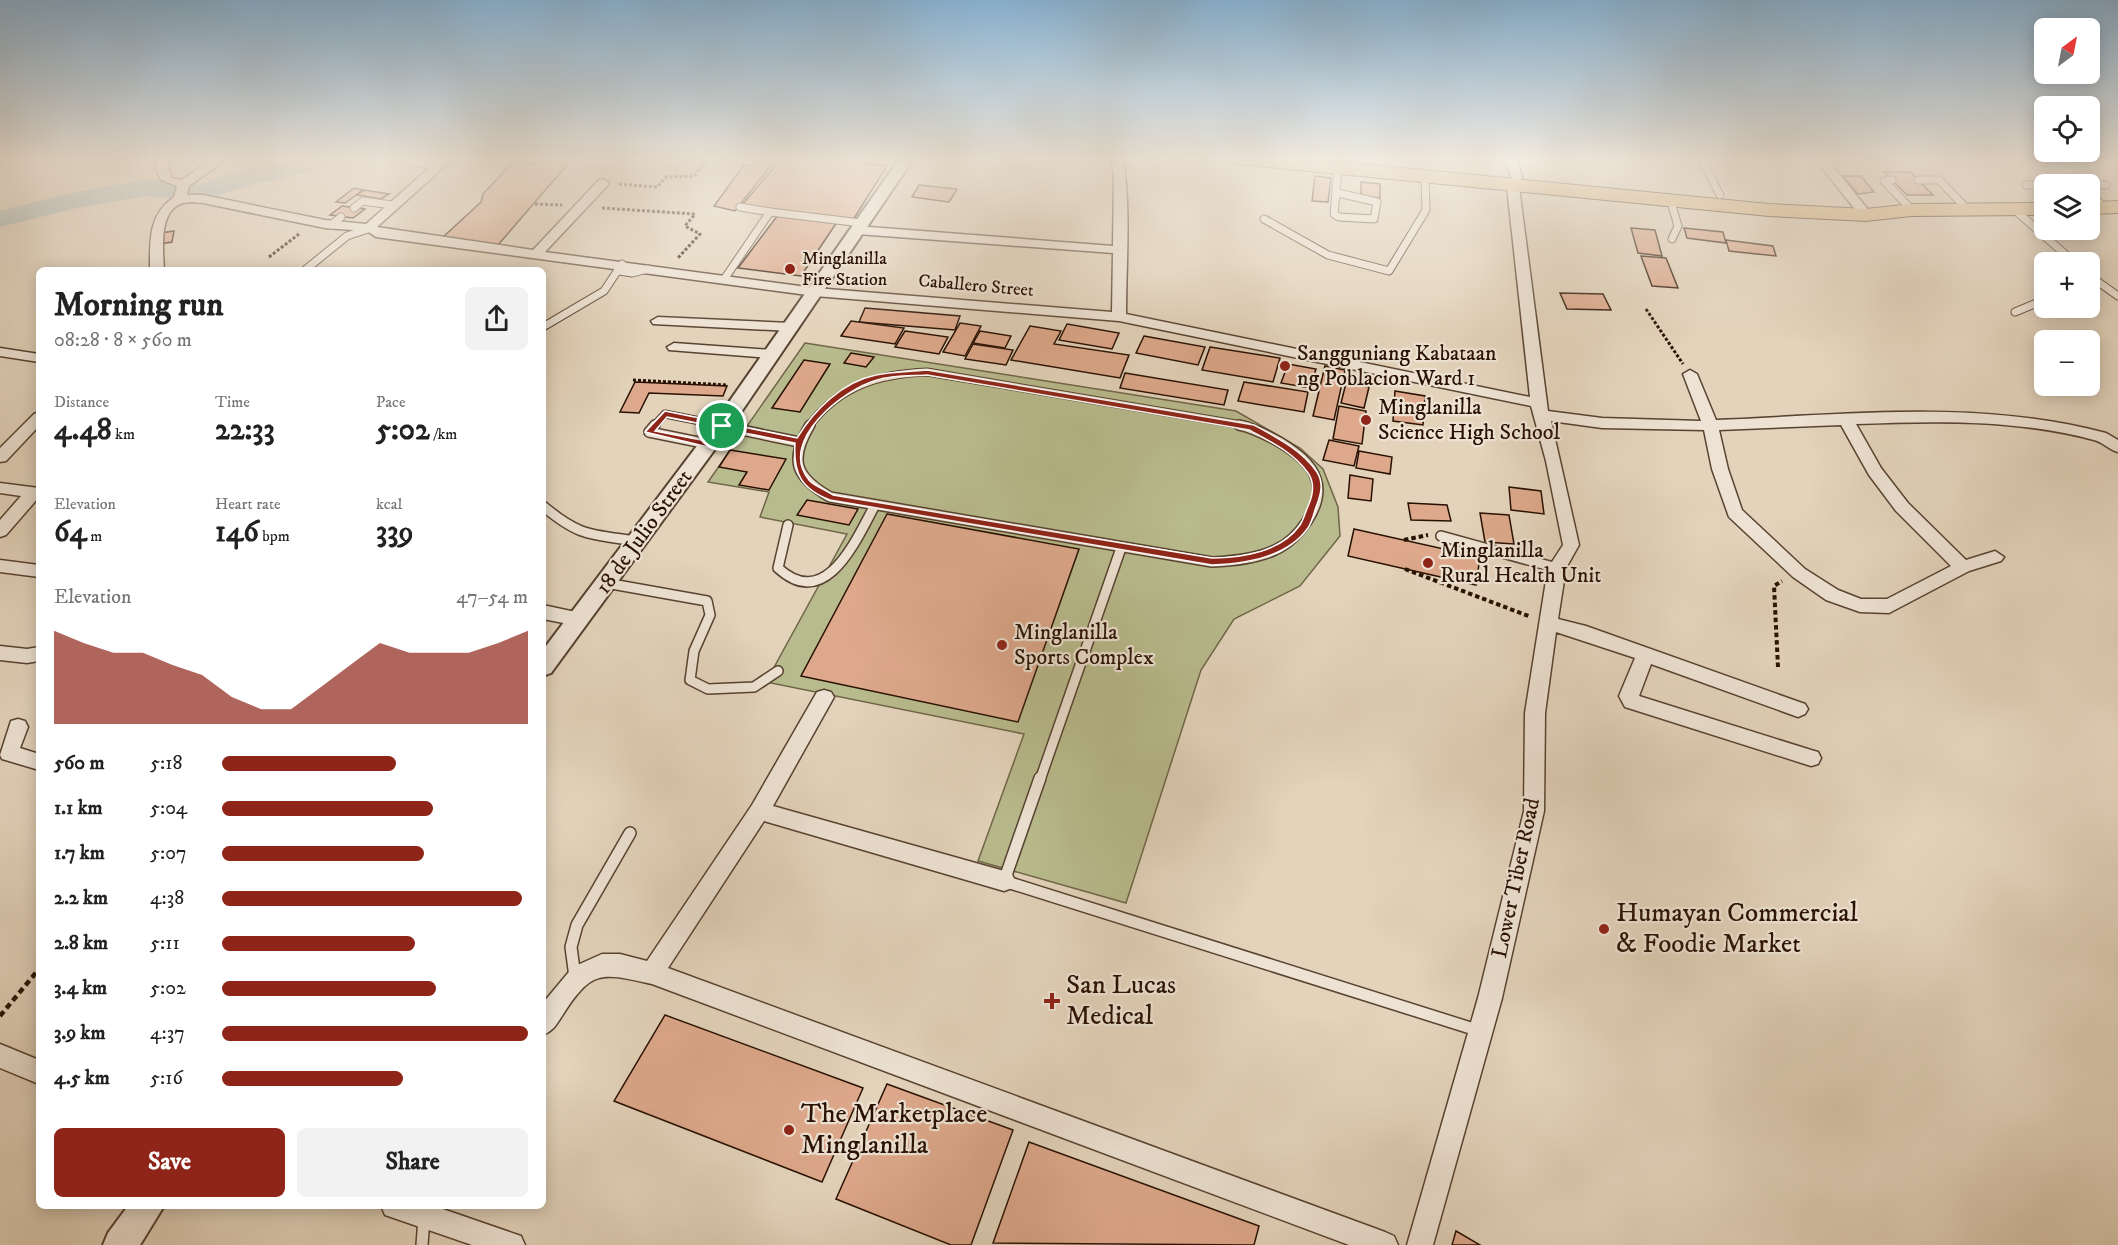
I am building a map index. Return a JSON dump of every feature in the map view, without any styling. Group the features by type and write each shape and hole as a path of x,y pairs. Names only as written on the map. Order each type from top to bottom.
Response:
{"street":[{"path":"157,267 156,237 163,216"},
{"name":"Caballero Street","path":"286,216 331,225 371,228 376,233 537,253 620,268 668,270 815,292 1119,317 1602,423 1693,426 1947,416 2000,418 2101,436 2118,447"},
{"path":"371,228 373,222 380,216"},
{"path":"537,253 572,216"},
{"name":"18 de Julio Street","path":"546,661 722,426 866,216"},
{"path":"1119,317 1121,216"},
{"name":"Lower Tiber Road","path":"1420,1245 1480,1031 1534,811 1535,713 1557,568 1571,545 1540,409 1519,216"},
{"path":"859,226 1121,250"},
{"path":"658,321 791,327"},
{"path":"674,347 772,354"},
{"path":"0,352 36,358"},
{"path":"1690,374 1710,424 1720,469 1735,513 1799,573 1832,595 1860,605 1889,606 1963,567 1995,557"},
{"path":"1845,419 1875,471 1902,507 1963,567"},
{"path":"0,457 36,420"},
{"path":"0,488 36,493"},
{"path":"0,531 36,493"},
{"path":"0,566 36,571"},
{"path":"546,613 579,619"},
{"path":"1550,624 1646,654 1798,708"},
{"path":"0,653 27,656 36,654"},
{"path":"1646,654 1629,696 1632,702 1811,758"},
{"path":"652,974 759,810 824,697"},
{"path":"18,727 9,753 36,761"},
{"path":"759,810 1004,880"},
{"path":"546,1020 575,977 599,967 615,964 652,974 1385,1245"},
{"path":"0,1056 36,1071"},
{"path":"120,1245 146,1209"},
{"path":"427,1211 512,1245"}],"lane":[{"path":"331,225 341,216"},
{"path":"725,278 767,216"},
{"path":"796,216 859,226"},
{"path":"1336,216 1369,220 1374,219 1375,216"},
{"path":"1264,219 1328,255 1381,271 1389,271 1422,216"},
{"path":"1672,239 1678,225 1675,216"},
{"path":"2022,216 2063,252"},
{"path":"309,267 347,236 371,228"},
{"path":"546,325 593,299 609,285 620,268"},
{"path":"2100,285 2118,296"},
{"path":"2015,312 2034,304"},
{"path":"927,372 1251,427 1293,452 1314,474 1318,491 1304,527 1288,542 1261,555 1236,561 1212,562 830,497 806,482 798,464 799,441 811,421 843,392 876,377 927,372"},
{"path":"708,444 649,432 665,414 799,441"},
{"path":"788,525 778,568 791,580 813,582 827,578 838,569 875,505"},
{"path":"546,508 580,533 636,541"},
{"path":"1441,536 1557,568"},
{"path":"1121,548 1004,880 1480,1031"},
{"path":"606,583 707,600 710,615 694,651 690,680 708,689 754,687 778,671"},
{"path":"575,977 571,947 577,925 630,833"},
{"path":"422,1245 427,1211"}],"path":[{"path":"668,270 700,234 693,228 685,226 693,216"},
{"path":"269,257 314,222"},
{"path":"1646,309 1690,374"},
{"path":"633,380 749,386"},
{"path":"1404,540 1427,535 1441,536"},
{"path":"1405,569 1550,624"},
{"path":"1778,667 1774,586 1799,573"},
{"path":"0,1016 36,973"}],"green space":[{"name":"Minglanilla Sports Complex","path":"805,343 1236,411 1300,448 1323,469 1338,507 1340,536 1300,586 1234,619 1201,670 1126,903 978,861 1024,734 766,682 847,534 760,517 769,492 708,482"}],"building":[{"path":"466,216 523,216 498,245 442,238"},
{"path":"777,216 837,222 801,276 738,268"},
{"path":"824,216 855,216 853,220"},
{"path":"1631,228 1655,230 1662,256 1638,253"},
{"path":"1684,228 1723,232 1726,243 1687,238"},
{"path":"174,231 172,242 159,244 161,233"},
{"path":"1726,240 1773,246 1776,256 1729,251"},
{"path":"1641,256 1666,258 1678,288 1652,286"},
{"path":"1560,293 1603,294 1611,310 1567,309"},
{"path":"865,308 960,316 955,330 859,322"},
{"path":"851,321 904,328 895,344 841,336"},
{"path":"960,323 981,326 965,356 943,352"},
{"path":"1067,324 1119,333 1112,349 1059,340"},
{"path":"1030,326 1061,331 1054,344 1129,355 1120,378 1011,360"},
{"path":"905,331 948,337 939,354 895,347"},
{"path":"980,331 1011,336 1005,348 973,343"},
{"path":"1144,336 1205,347 1198,365 1136,353"},
{"path":"973,344 1013,350 1006,365 965,359"},
{"path":"1210,347 1280,358 1273,382 1202,370"},
{"path":"851,353 874,357 866,367 844,363"},
{"path":"804,360 830,364 800,412 772,408"},
{"path":"1288,364 1316,369 1310,388 1281,383"},
{"path":"1325,366 1345,370 1334,420 1313,416"},
{"path":"1125,373 1228,390 1224,405 1120,388"},
{"path":"635,382 727,386 723,396 649,393 639,413 620,412"},
{"path":"1244,382 1308,392 1304,412 1238,401"},
{"path":"1346,383 1369,387 1364,408 1341,403"},
{"path":"1395,391 1425,396 1423,425 1393,421"},
{"path":"1339,406 1366,411 1362,444 1333,439"},
{"path":"1329,440 1359,446 1354,466 1323,460"},
{"path":"730,450 786,459 769,490 739,485 747,472 719,467"},
{"path":"1359,451 1392,457 1390,474 1356,468"},
{"path":"1350,475 1373,479 1371,501 1348,498"},
{"path":"1509,487 1541,491 1544,514 1511,510"},
{"path":"807,500 858,509 849,525 797,515"},
{"path":"1408,503 1447,505 1451,521 1411,520"},
{"path":"1480,513 1509,515 1514,544 1485,542"},
{"path":"887,514 1079,549 1018,722 801,676"},
{"name":"Minglanilla Rural Health Unit","path":"1354,529 1480,557 1476,585 1348,556"},
{"path":"665,1015 863,1088 822,1182 614,1101"},
{"path":"887,1084 1013,1130 971,1245 951,1245 836,1199"},
{"path":"1029,1142 1259,1226 1254,1245 993,1243"},
{"path":"1456,1231 1480,1245 1452,1245"}],"waterway":[{"path":"0,219 11,216"}],"place":[{"name":"Minglanilla Fire Station","path":"790,269"},
{"name":"Sangguniang Kabataan ng Poblacion Ward 1","path":"1285,366"},
{"name":"Minglanilla Science High School","path":"1366,420"},
{"name":"Minglanilla Rural Health Unit","path":"1428,563"},
{"name":"Minglanilla Sports Complex","path":"1002,645"},
{"name":"Humayan Commercial & Foodie Market","path":"1604,929"},
{"name":"San Lucas Medical","path":"1052,1001"},
{"name":"The Marketplace Minglanilla","path":"789,1130"}],"route":[{"path":"722,426 665,414 649,432 708,444 722,426 799,441 798,464 806,482 830,497 1212,562 1236,561 1261,555 1288,542 1304,527 1318,491 1314,474 1293,452 1251,427 927,372 876,377 843,392 811,421 799,441 749,431 722,426"}]}
